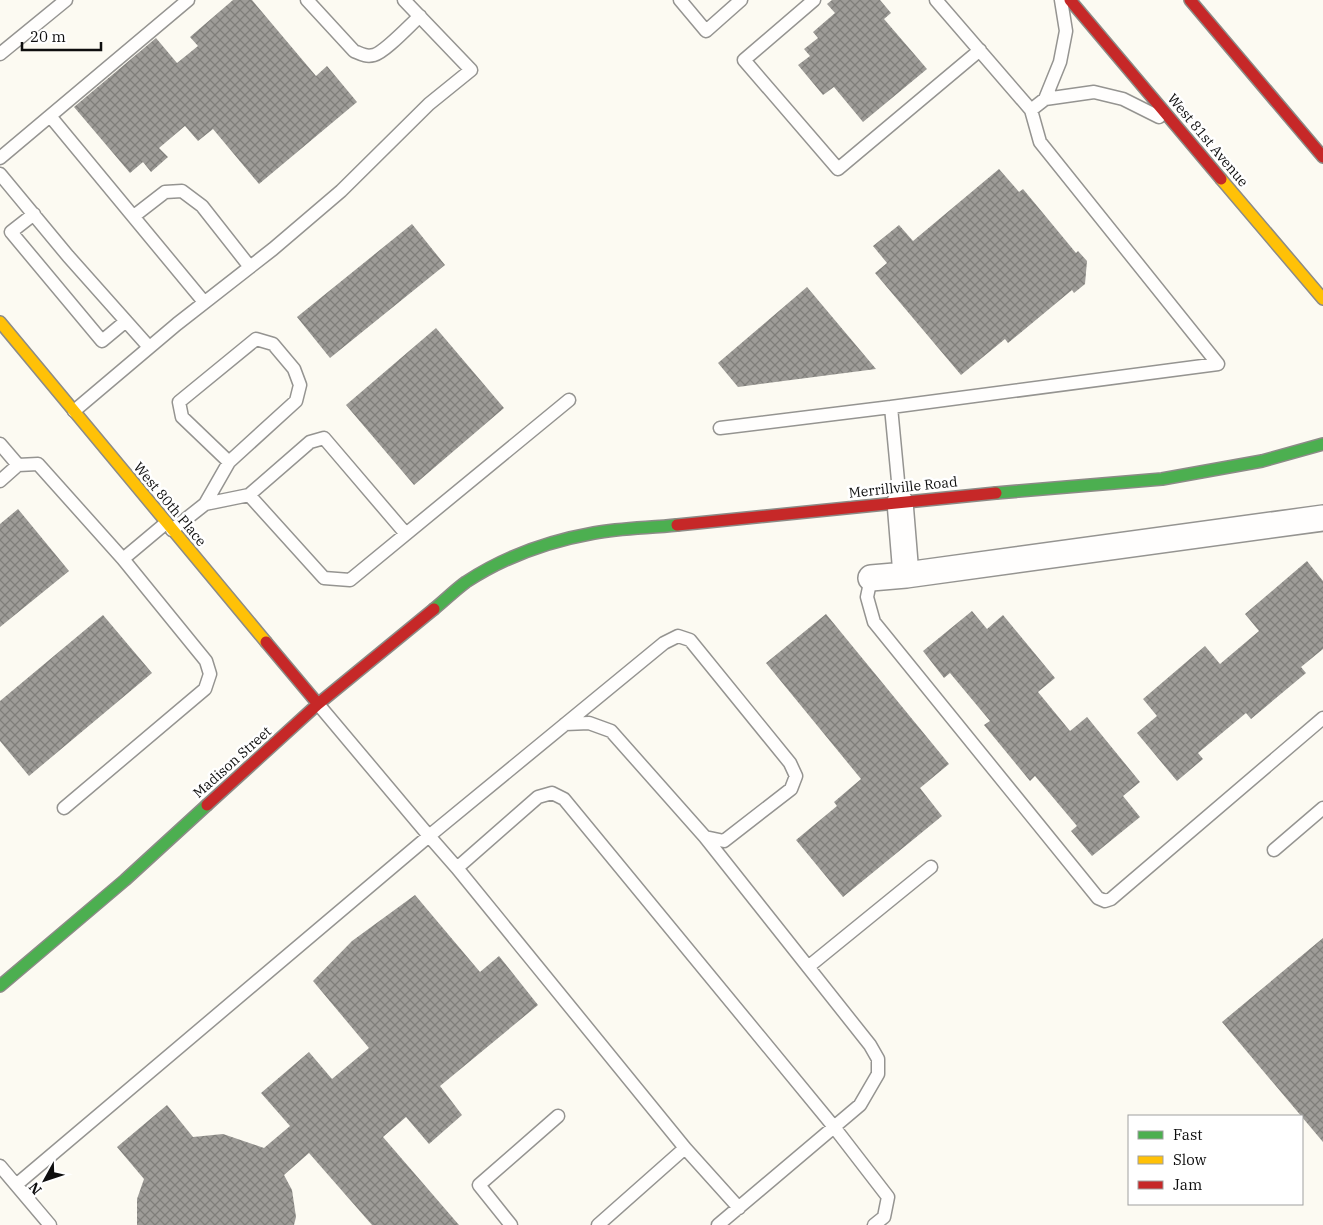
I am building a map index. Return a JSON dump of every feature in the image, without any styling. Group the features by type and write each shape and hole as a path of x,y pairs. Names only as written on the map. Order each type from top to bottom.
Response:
{"street":[{"name":"West 81st Avenue","path":"1070,0 1323,299"},
{"path":"1190,0 1323,157"},
{"name":"West 80th Place","path":"0,322 318,704"},
{"name":"Merrillville Road","path":"489,568 514,555 543,545 595,534 900,502 1162,479 1262,461 1323,444"},
{"path":"900,502 906,575"},
{"path":"871,578 906,575 1323,518"},
{"name":"Madison Street","path":"0,986 125,880 318,704 441,602 465,583 489,568"}],"lane":[{"path":"0,54 66,0"},
{"path":"0,158 188,0"},
{"path":"307,0 354,51 364,55 374,55 420,16"},
{"path":"74,411 149,347 250,267 341,191 429,104 471,70 404,0"},
{"path":"680,0 706,31 740,0"},
{"path":"814,0 744,60 838,169 980,50"},
{"path":"720,428 1218,364 1040,142 1031,110 936,0"},
{"path":"1031,110 1045,99 1060,62 1066,31 1061,0"},
{"path":"1045,99 1094,92 1123,99 1176,124"},
{"path":"50,116 204,302"},
{"path":"0,174 68,256 149,347"},
{"path":"134,216 165,192 182,191 202,206 250,267"},
{"path":"34,214 11,232 102,341 126,321"},
{"path":"205,504 229,462 296,401 300,385 294,369 273,344 256,339 179,402 182,417 229,462"},
{"path":"249,495 324,578 350,580 569,400"},
{"path":"891,407 900,502"},
{"path":"123,559 169,526 205,504 249,495 310,442 324,438 406,534"},
{"path":"0,444 18,466"},
{"path":"0,481 18,466 38,464 123,559 206,661 210,674 205,689 64,808"},
{"path":"871,578 866,597 874,622 1098,898 1105,901 1111,899 1323,718"},
{"path":"16,1185 564,724 664,643 678,636 690,640 790,763 796,776 791,790 724,841 704,838"},
{"path":"318,704 457,868 685,1148 739,1208"},
{"path":"564,724 589,723 611,731 704,838 870,1045 878,1059 878,1074 860,1105 718,1225"},
{"path":"457,868 538,798 552,793 564,799 834,1127 888,1197 884,1217 874,1225"},
{"path":"1274,850 1323,808"},
{"path":"808,967 931,867"},
{"path":"511,1225 479,1185 558,1116"},
{"path":"598,1225 685,1148"},
{"path":"0,1166 50,1225"}],"building":[{"path":"233,0 252,0 316,76 327,66 357,102 259,184 213,129 198,141 185,126 159,148 168,157 151,172 143,162 130,173 74,107 156,38 177,63 198,46 190,37"},
{"path":"832,0 880,0 891,13 884,19 927,69 863,122 834,87 823,95 798,65 810,56 804,49 818,38 813,32 835,13 827,4"},
{"path":"999,169 1019,192 1023,189 1076,253 1078,251 1087,261 1085,284 1074,293 1072,290 1008,343 1005,339 961,375 875,273 887,263 873,246 899,225 913,241"},
{"path":"412,224 445,265 330,358 297,317"},
{"path":"807,287 876,369 738,387 718,363"},
{"path":"436,328 504,408 414,485 346,405"},
{"path":"18,509 69,571 0,627 0,524"},
{"path":"1307,561 1323,581 1323,649 1301,667 1306,673 1251,719 1246,713 1198,753 1203,759 1177,781 1137,733 1157,716 1143,699 1205,646 1220,664 1259,631 1245,614"},
{"path":"972,611 987,629 1003,615 1055,678 1038,692 1070,731 1087,717 1140,782 1123,796 1140,817 1092,856 1071,831 1077,826 1035,776 1030,781 984,725 990,721 950,673 944,678 923,651"},
{"path":"826,614 949,764 920,788 942,816 843,897 796,840 837,806 834,802 861,779 766,663"},
{"path":"103,615 152,673 29,776 0,741 0,701"},
{"path":"415,895 480,972 499,956 538,1005 440,1086 462,1115 429,1144 406,1117 383,1137 459,1225 372,1225 309,1153 284,1175 292,1190 296,1217 294,1225 137,1225 137,1199 144,1179 117,1147 167,1105 193,1137 223,1134 264,1148 290,1126 261,1093 309,1052 332,1079 369,1048 313,981 352,941"},
{"path":"1323,938 1323,1142 1303,1118 1303,1115 1300,1115 1222,1022"}],"traffic: fast":[{"path":"996,493 1162,479 1262,461 1323,444"},
{"path":"434,609 462,585 481,573 511,558 544,545 604,531 677,525"},
{"path":"0,986 125,880 207,805"}],"traffic: slow":[{"path":"1221,179 1323,299"},
{"path":"0,322 266,642"}],"traffic: jam":[{"path":"1070,0 1221,179"},
{"path":"1190,0 1323,157"},
{"path":"677,525 996,493"},
{"path":"207,805 318,704 434,609"},
{"path":"266,642 318,704"}]}
